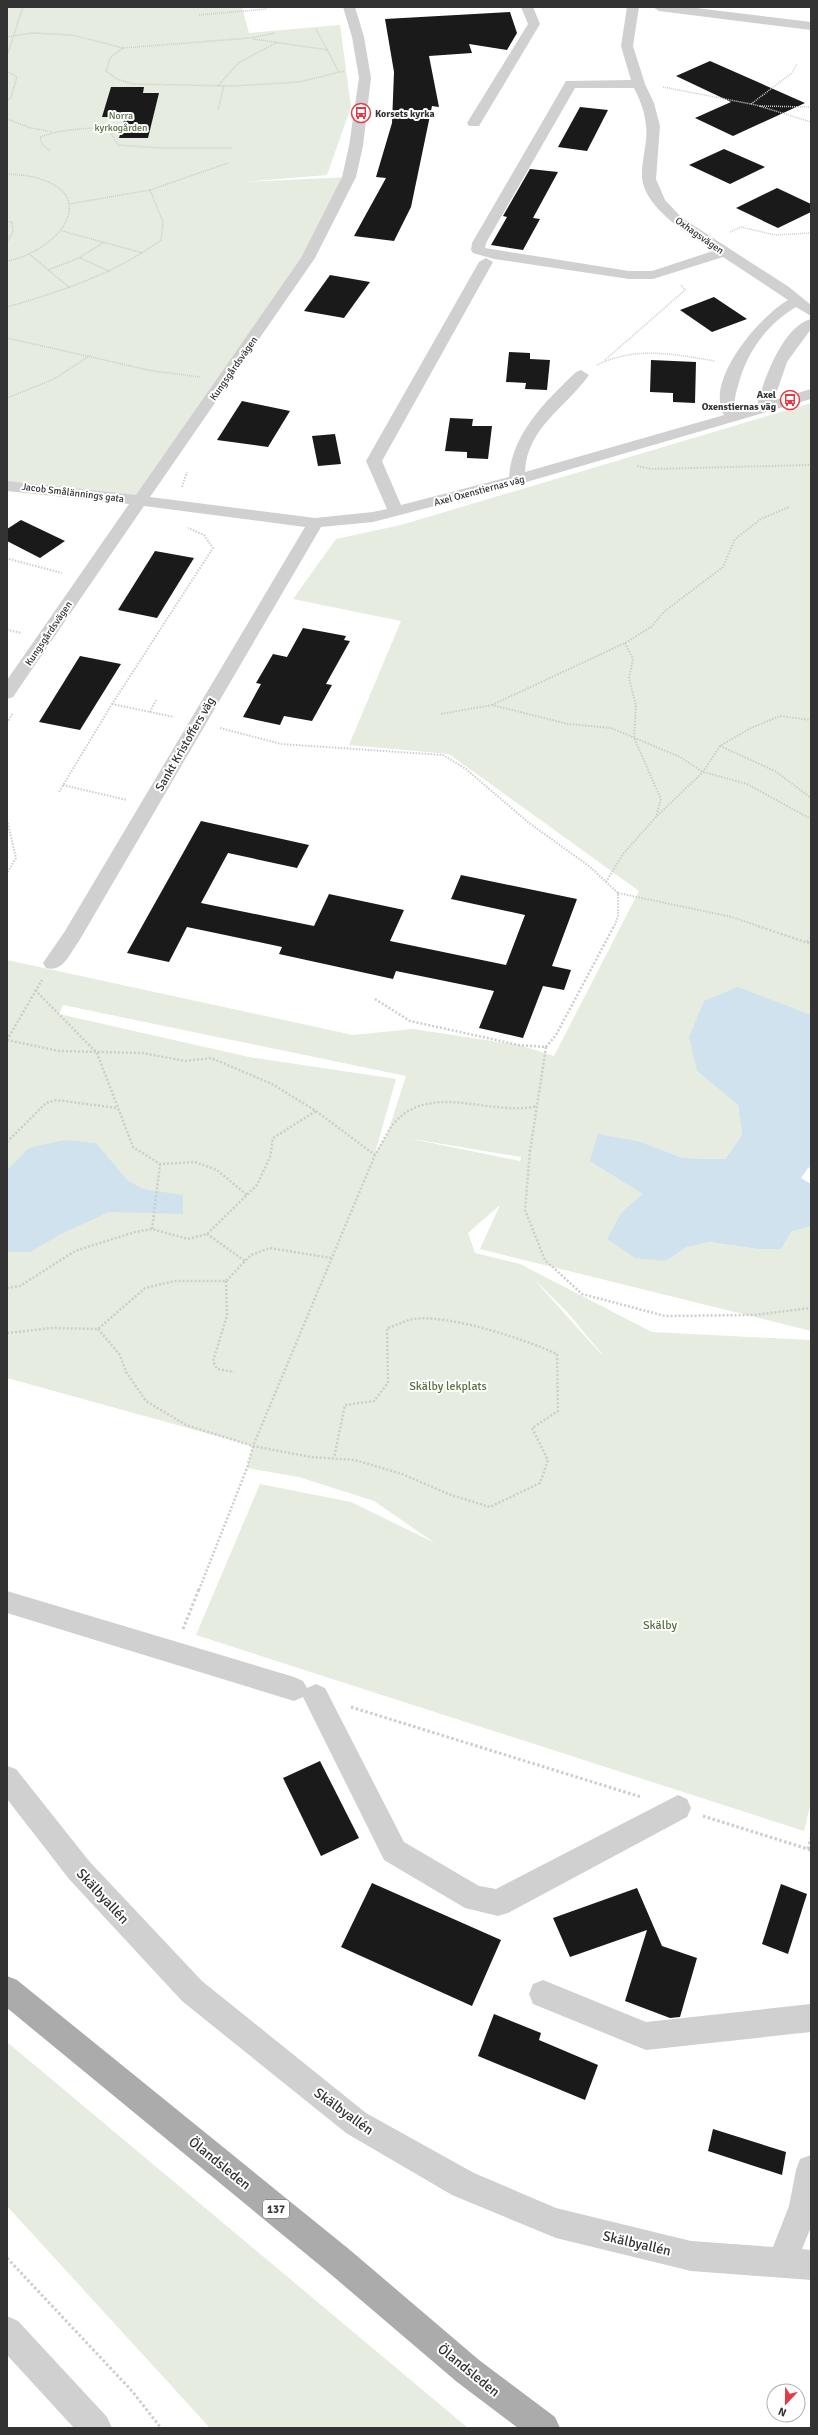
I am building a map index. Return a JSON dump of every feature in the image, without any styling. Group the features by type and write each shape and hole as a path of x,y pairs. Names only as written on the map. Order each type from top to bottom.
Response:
{"main road":[{"name":"Ölandsleden","path":"7,1990 339,2261 468,2371 544,2428"}],"street":[{"path":"349,7 356,7"},
{"name":"Kungsgårdsvägen","path":"7,693 84,579 308,258 349,177 358,132 365,78 364,67 349,7"},
{"path":"474,123 534,24 527,7"},
{"name":"Oxhagsvägen","path":"633,7 627,46 639,84 648,103 653,126 649,180 659,201 677,221 797,300 811,312"},
{"path":"659,7 811,26"},
{"path":"639,84 571,84 480,243 478,250 494,255 629,276 653,275 723,252"},
{"path":"396,511 374,461 486,262"},
{"path":"733,416 727,405 733,374 738,364 758,332 786,306 797,300"},
{"path":"764,408 772,378 785,349 807,324 811,322"},
{"path":"517,480 519,456 532,433 548,407 580,375"},
{"name":"Axel Oxenstiernas väg","path":"139,500 314,523 372,517 517,480 811,394"},
{"name":"Jacob Smålännings gata","path":"7,486 22,486 139,500"},
{"name":"Sankt Kristoffers väg","path":"52,963 72,936 314,523"},
{"path":"7,1602 174,1651 305,1692 394,1851 475,1899 498,1903 678,1808"},
{"name":"Skälbyallén","path":"7,1778 79,1870 192,1991 356,2124 463,2184 556,2223 692,2256 811,2265"},
{"path":"543,1994 646,2036 811,2018"},
{"path":"782,2262 804,2206 811,2170"},
{"path":"7,2333 96,2428"}],"path":[{"path":"7,56 23,7"},
{"path":"199,15 267,9"},
{"path":"316,29 339,72"},
{"path":"7,37 32,33 72,35 123,48 221,39 250,38 275,33"},
{"path":"250,38 328,50"},
{"path":"218,86 231,66 247,55 278,42"},
{"path":"123,48 110,58 106,71 117,79 132,84 224,86 299,82 364,67"},
{"path":"751,105 792,73 798,64"},
{"path":"7,71 17,77 11,97 7,101"},
{"path":"639,84 666,87 756,106 811,122"},
{"path":"218,110 224,86"},
{"path":"756,106 811,107"},
{"path":"7,120 31,128 53,132"},
{"path":"50,151 42,144 40,137 53,132 76,129 108,128 118,145 161,148 232,148"},
{"path":"69,204 150,190 228,164"},
{"path":"7,174 43,177 59,187 68,198 69,204 65,228 54,240 28,254 7,261"},
{"path":"7,307 70,288 111,272 144,253 161,240 163,222 150,190"},
{"path":"7,221 12,222 13,232 7,242"},
{"path":"708,241 741,227 759,234 776,236 811,233"},
{"path":"62,232 144,253"},
{"path":"48,270 79,258 104,242"},
{"path":"28,254 70,288"},
{"path":"79,258 111,272"},
{"path":"580,375 605,360 685,290 677,280 676,268"},
{"path":"7,338 91,355 153,371 224,380"},
{"path":"605,360 633,353 665,353 738,364"},
{"path":"7,398 54,379 91,355"},
{"path":"606,453 627,464 651,469 811,465"},
{"path":"441,714 492,705 625,642 651,627 665,611 723,567 735,539 761,518 789,507"},
{"path":"59,792 112,704 213,548 204,535 186,527"},
{"path":"9,559 84,579"},
{"path":"625,642 633,659 629,678 636,706 634,738 661,799 656,817"},
{"path":"150,712 156,700"},
{"path":"112,704 198,722 281,744 443,755 466,769 530,823 589,866 618,893 732,917 811,944"},
{"path":"492,705 568,724 611,728 680,757 703,772 748,784 811,819"},
{"path":"606,882 623,854 656,817 703,772 720,746 751,728 780,716 811,720"},
{"path":"720,746 775,771 811,798"},
{"path":"63,785 149,805"},
{"path":"7,820 16,858 7,873"},
{"path":"618,893 618,916 613,928 556,1036 546,1048 537,1106 525,1210 545,1260 582,1294 665,1316 755,1315 811,1308"},
{"path":"807,942 811,938"},
{"path":"52,963 7,1040 59,1051 143,1053 185,1061 211,1058 272,1084 316,1112 375,1155"},
{"path":"35,990 97,1053 133,1147 160,1164 195,1162 217,1170 247,1195"},
{"path":"375,999 410,1021 519,1045 546,1048"},
{"path":"7,1142 46,1103 56,1100 117,1108"},
{"path":"174,1651 247,1468 253,1446 331,1258 375,1155 400,1117 426,1104 458,1101 514,1110 537,1106"},
{"path":"7,1288 20,1286 76,1251 152,1229 188,1239 207,1234 257,1185 270,1157 274,1138 316,1112"},
{"path":"152,1229 160,1164"},
{"path":"207,1234 245,1261"},
{"path":"234,1372 217,1369 213,1361 227,1316 226,1282 251,1255 270,1248 331,1258"},
{"path":"7,1333 52,1328 98,1329 145,1288 175,1282 226,1282"},
{"path":"98,1329 120,1355 126,1372 146,1401 186,1425 253,1446 334,1458 355,1460 402,1474 451,1495 490,1507 540,1483 548,1460 532,1428 558,1411 557,1354 543,1347 485,1329 415,1319 387,1328 388,1383 374,1401 345,1405 334,1458"},
{"path":"305,1692 810,1849 811,1838"},
{"path":"7,2258 132,2391 161,2428"}],"green space":[{"name":"Norra kyrkogården","path":"7,7 242,7 249,33 340,25 351,107 327,175 241,182 349,177 308,258 139,500 7,486"},
{"path":"811,403 811,1015 778,1004 697,1071 738,1105 742,1135 725,1159 683,1158 641,1142 644,1194 622,1212 666,1261 687,1247 710,1242 757,1249 791,1232 811,1226 811,1331 480,1249 500,1205 468,1233 475,1253 520,1264 652,1332 811,1340 811,1802 804,1831 196,1635 260,1484 351,1502 435,1543 374,1501 299,1477 247,1468 253,1446 7,1378 7,960 353,1035 413,1029 519,1045 554,1056 639,891 449,754 349,745 401,621 293,599 336,539 401,525","holes":["63,1005 406,1076 387,1135 375,1153 396,1079 249,1057 59,1014","407,1138 521,1157 520,1161","531,1276 568,1313 601,1354"]},
{"path":"7,2042 468,2428 210,2428 7,2206"}],"water":[{"path":"738,987 811,1015 811,1167 808,1168 801,1178 811,1184 811,1226 791,1232 781,1249 757,1249 710,1242 687,1247 666,1261 635,1258 607,1239 622,1212 643,1194 590,1161 598,1134 641,1142 683,1158 725,1159 742,1135 738,1105 697,1071 689,1037 704,1001"},
{"path":"64,1140 96,1143 128,1181 143,1189 183,1195 183,1214 109,1212 59,1235 30,1252 7,1252 7,1170 29,1148"}],"building":[{"path":"510,12 517,33 507,50 469,44 472,53 429,56 439,107 432,106 411,207 394,241 354,236 386,178 376,177 392,123 394,72 385,19"},
{"path":"710,61 805,103 733,136 695,118 731,102 676,76"},
{"path":"111,87 144,87 143,93 159,93 148,138 119,138 125,117 102,117"},
{"path":"580,107 608,110 587,151 558,147"},
{"path":"724,149 765,167 730,184 689,165"},
{"path":"530,169 558,172 533,218 540,219 523,250 491,245 507,217 503,216"},
{"path":"777,188 811,204 811,212 778,228 736,208"},
{"path":"330,275 370,282 344,318 304,311"},
{"path":"714,297 747,319 712,332 680,310"},
{"path":"509,352 530,353 530,359 550,360 547,390 525,389 526,383 506,382"},
{"path":"651,360 696,362 695,403 673,402 673,393 650,392"},
{"path":"242,401 290,411 268,447 217,440"},
{"path":"450,418 473,419 472,426 492,426 488,459 467,458 467,452 445,451"},
{"path":"335,434 341,464 318,466 312,436"},
{"path":"21,520 65,541 40,558 7,541 7,529"},
{"path":"155,551 194,558 157,618 118,610"},
{"path":"303,628 346,636 344,640 350,641 326,684 332,685 312,721 284,716 280,725 243,717 261,684 256,683 273,654 287,657"},
{"path":"80,656 121,664 80,730 39,722"},
{"path":"201,821 309,845 297,868 228,853 201,903 314,926 329,894 404,910 390,941 506,965 525,915 451,899 461,875 577,899 552,966 571,970 564,990 543,986 523,1038 479,1028 494,991 396,971 393,979 279,954 282,947 187,927 169,962 127,953"},
{"path":"320,1761 359,1838 321,1856 283,1778"},
{"path":"372,1883 501,1940 472,2006 341,1947"},
{"path":"781,1884 807,1894 788,1954 762,1944"},
{"path":"637,1888 662,1946 697,1958 680,2017 670,2018 625,2001 647,1930 570,1957 553,1918"},
{"path":"494,2014 541,2033 539,2040 598,2065 585,2100 478,2056"},
{"path":"713,2129 786,2152 782,2175 708,2151"}],"place":[{"name":"Korsets kyrka","path":"361,113"},
{"name":"Axel Oxenstiernas väg","path":"790,400"}],"park label":[{"name":"Skälby lekplats","path":"448,1386"},
{"name":"Skälby","path":"660,1625"}]}
